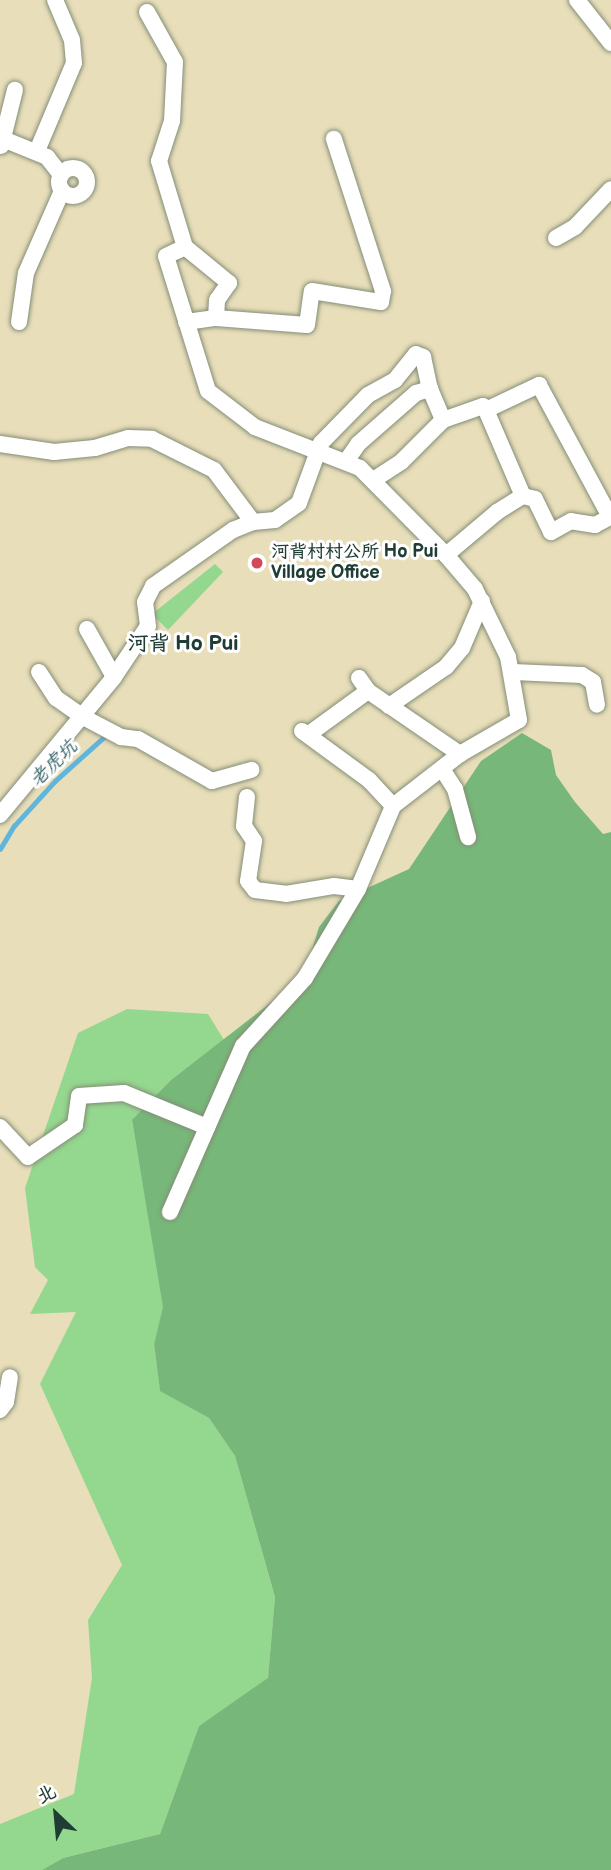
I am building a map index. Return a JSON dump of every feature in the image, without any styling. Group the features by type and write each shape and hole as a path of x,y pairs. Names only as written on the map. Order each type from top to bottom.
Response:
{"street":[{"path":"37,151 75,63 72,40 55,0"},
{"path":"577,0 611,43"},
{"path":"146,12 175,62 172,121 159,161 185,247 229,283 217,300 216,318"},
{"path":"15,90 2,144 37,151 62,183 32,256 19,322"},
{"path":"186,322 216,318 307,325 312,291 381,302 383,291 334,139"},
{"path":"556,238 575,227 611,189"},
{"path":"170,1212 243,1045 305,978 358,889 393,806 460,754 519,720 513,672 482,601 446,555 373,480 348,460 314,454 255,427 219,403 203,382 166,256 185,247"},
{"path":"0,814 85,718 114,677 148,626 145,602 153,586 233,530 253,522 275,520 303,499 314,454 368,395 395,380 416,354 423,358 430,389 443,420"},
{"path":"446,555 497,512 523,496 535,499 551,532 571,521 595,525 610,517 539,385 486,410"},
{"path":"348,460 358,444 416,394 430,389"},
{"path":"373,480 401,462 443,420 483,406 523,496"},
{"path":"0,444 54,452 101,447 128,438 152,439 214,470 253,522"},
{"path":"389,706 446,667 462,648 482,601"},
{"path":"87,629 114,677"},
{"path":"39,672 56,698 85,718 121,737 138,739 212,781 251,770"},
{"path":"513,672 582,675 593,682 597,705"},
{"path":"393,806 369,780 306,733 364,685 389,706 460,754"},
{"path":"442,769 455,789 468,837"},
{"path":"247,797 244,826 254,841 248,881 255,890 286,894 334,886 358,889"},
{"path":"0,1127 28,1157 75,1125 79,1096 124,1093 207,1127"},
{"path":"0,1410 6,1402 10,1377"}],"green space":[{"path":"215,564 223,572 168,630 152,614"},
{"path":"522,733 551,750 556,775 575,802 603,834 611,832 611,1870 42,1870 63,1858 160,1834 199,1726 268,1678 275,1597 235,1456 209,1418 160,1391 154,1344 163,1307 132,1120 171,1080 304,977 319,927 339,901 409,869 481,761"},
{"path":"127,1009 208,1014 224,1040 171,1080 132,1121 164,1307 154,1344 160,1390 209,1418 235,1456 275,1597 268,1679 199,1726 160,1834 63,1858 42,1870 0,1870 0,1824 74,1794 92,1678 88,1620 122,1565 40,1384 76,1312 30,1314 48,1280 35,1267 25,1188 78,1033"}],"waterway":[{"name":"老虎坑","path":"0,849 14,826 55,781 105,736"}],"place":[{"name":"河背村村公所 Ho Pui Village Office","path":"257,563"}],"district":[{"name":"河背 Ho Pui","path":"183,644"}]}
